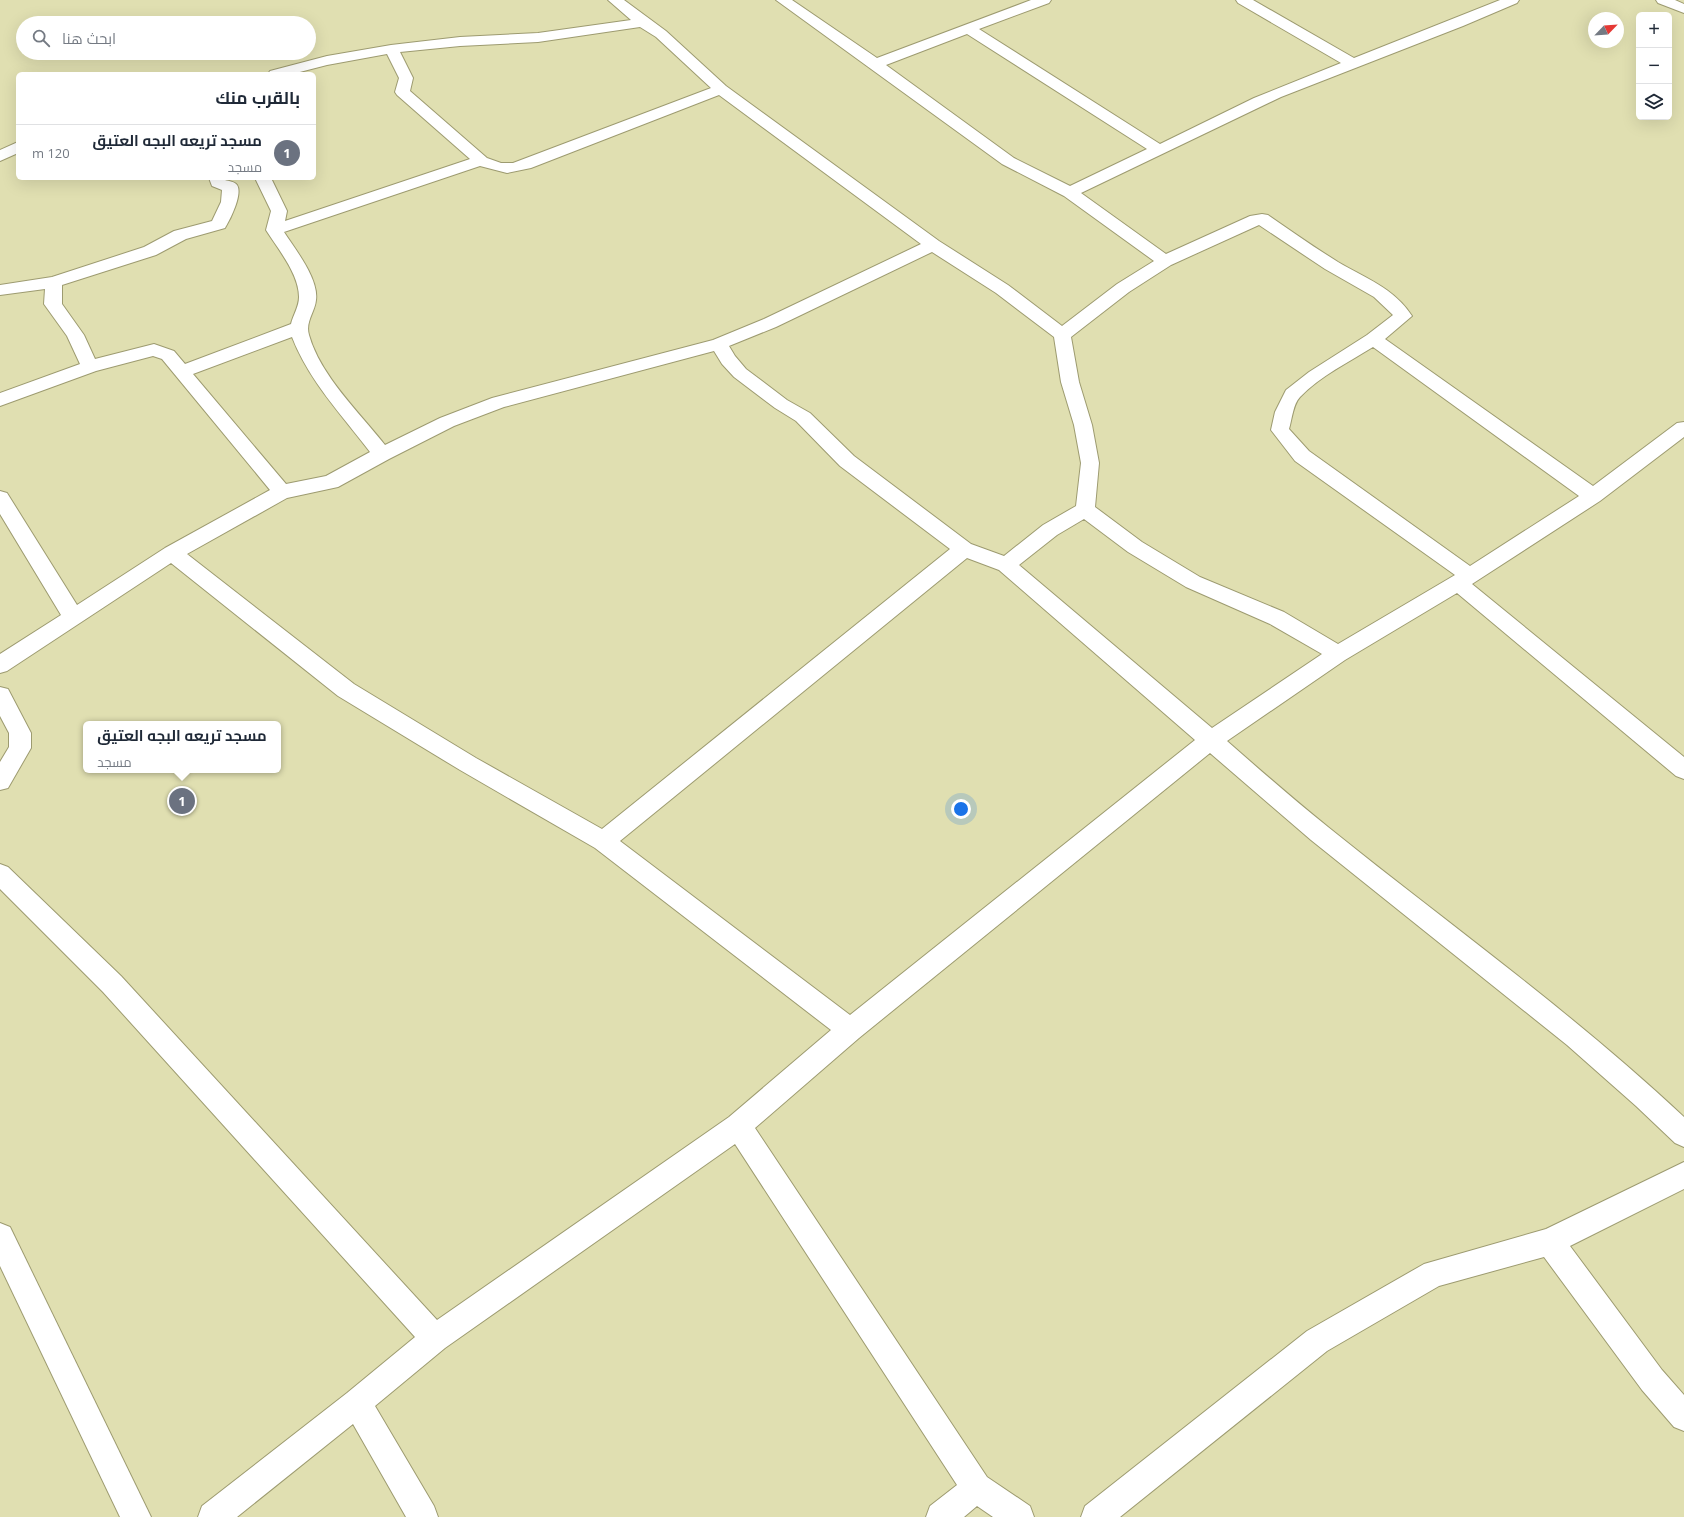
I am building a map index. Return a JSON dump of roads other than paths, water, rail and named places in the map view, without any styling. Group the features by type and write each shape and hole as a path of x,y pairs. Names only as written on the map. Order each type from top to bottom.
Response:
{"street":[{"path":"615,0 676,46 721,89 933,245 1002,288 1062,335 1067,368 1083,425 1090,463 1085,510"},
{"path":"783,0 875,64 1008,161 1070,193 1165,262"},
{"path":"875,64 1044,0"},
{"path":"1243,0 1353,64"},
{"path":"1070,193 1092,180 1159,150 1224,116 1353,64 1425,37 1512,0"},
{"path":"1663,0 1684,9"},
{"path":"282,72 313,63 391,49 488,40 578,34 643,22"},
{"path":"969,29 1159,150"},
{"path":"391,49 406,78 402,92 481,161 494,168 504,170 533,162 721,89"},
{"path":"0,156 16,148"},
{"path":"274,230 481,161"},
{"path":"0,290 54,282 150,251 180,235 219,224 229,202 230,187 218,183 217,180"},
{"path":"264,180 279,211 274,230 305,283 308,298 298,328 304,348 321,376 382,454"},
{"path":"1062,335 1124,288 1165,262 1256,220 1262,219 1332,265 1390,300 1403,316 1373,338 1315,376 1292,394 1284,412 1280,430 1302,456 1464,579 1684,770"},
{"path":"0,665 172,553 282,492 331,482 382,454 447,422 498,402 719,344 770,323 933,245"},
{"path":"54,282 53,304 75,335 90,367"},
{"path":"183,371 298,328"},
{"path":"1373,338 1594,496"},
{"path":"719,344 728,360 740,373 782,404 803,417 847,461 964,549 1006,565 1325,838 1576,1037 1645,1097 1684,1134"},
{"path":"0,400 90,367 140,352 154,350 168,355 183,371 282,492"},
{"path":"223,1514 435,1338 738,1126 850,1030 1211,740 1338,654 1464,579 1594,496 1684,428"},
{"path":"0,498 74,618"},
{"path":"1006,565 1050,530 1085,510"},
{"path":"1085,510 1135,547 1193,582 1277,618 1338,654"},
{"path":"603,841 964,549"},
{"path":"172,553 346,690 468,764 603,841 850,1030"},
{"path":"0,695 20,733 20,748 0,781"},
{"path":"0,874 112,984 435,1338"},
{"path":"738,1126 976,1488 1019,1517"},
{"path":"1096,1517 1317,1341 1434,1274 1550,1242 1684,1175"},
{"path":"0,1237 136,1517"},
{"path":"1550,1242 1652,1380 1684,1417"},
{"path":"357,1404 423,1517"},
{"path":"941,1517 976,1488"}],"place":[{"name":"مسجد تريعه البجه العتيق","path":"182,801"}]}
